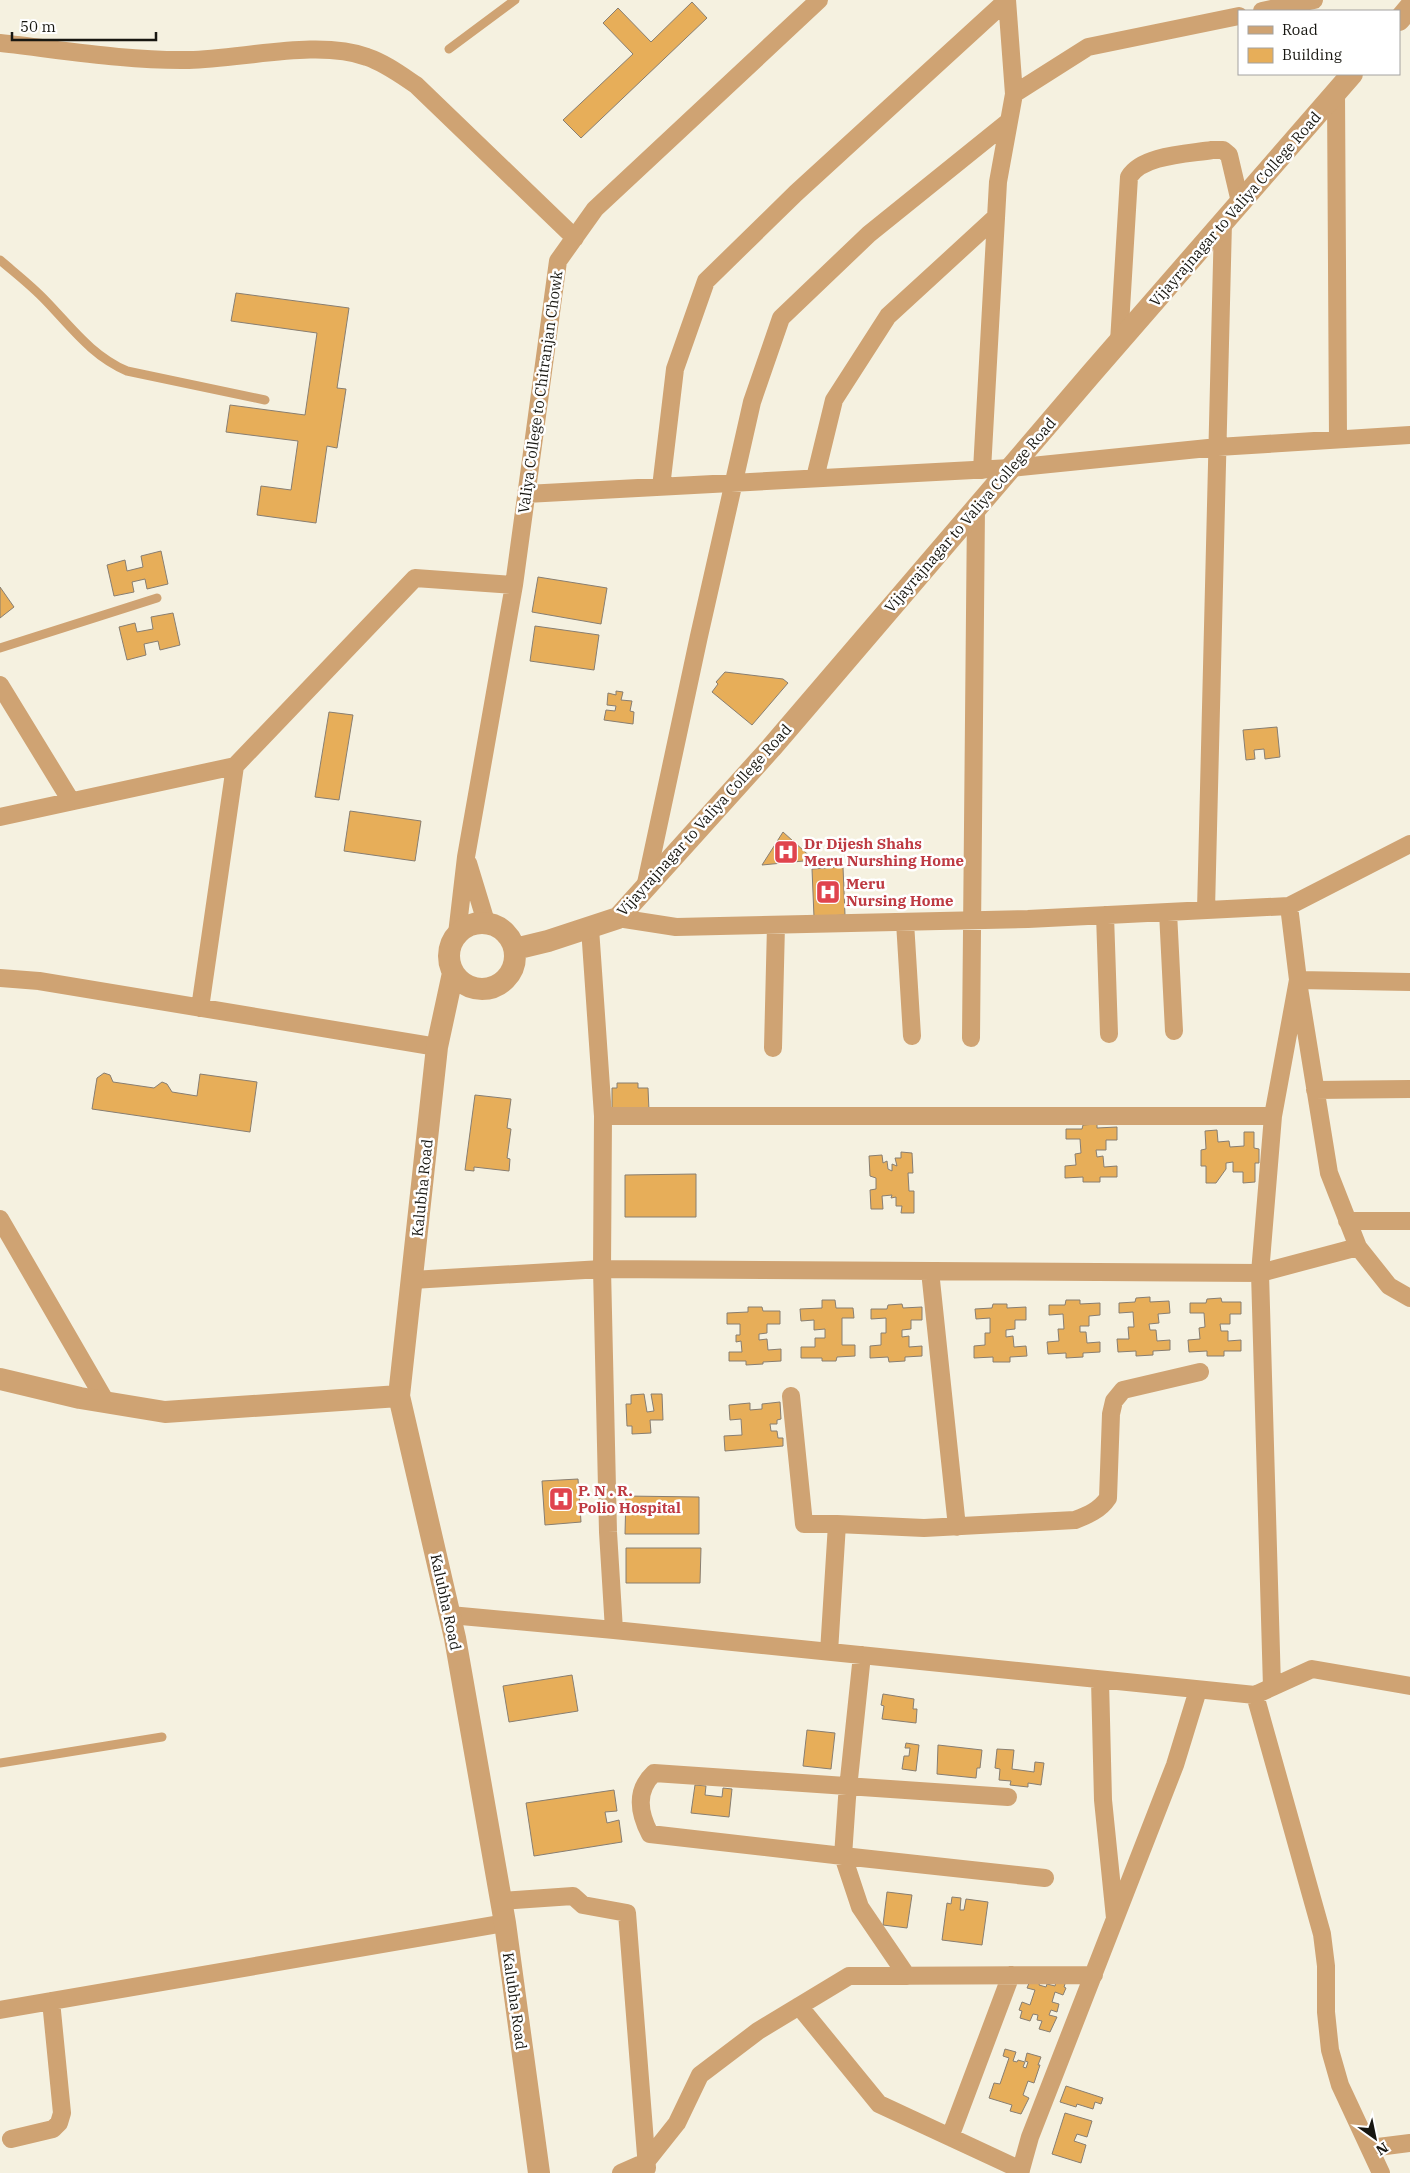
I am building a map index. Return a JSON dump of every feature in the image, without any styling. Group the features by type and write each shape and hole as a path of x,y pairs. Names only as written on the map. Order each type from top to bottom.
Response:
{"street":[{"name":"Valiya College to Chitranjan Chowk","path":"457,934 466,857 514,585 558,262 595,209 819,0"},
{"path":"661,487 675,369 706,282 796,193 1007,0 1014,94 998,182 982,470"},
{"path":"1267,10 1314,0"},
{"path":"1400,19 1410,7"},
{"path":"1014,94 1088,47 1238,16"},
{"path":"0,43 140,59 190,60 332,49 367,57 391,68 416,85 574,238"},
{"name":"Vijayrajnagar to Valiya College Road","path":"515,948 581,931 618,918 771,748 1010,468 1351,75"},
{"path":"1336,92 1338,440"},
{"path":"645,888 752,402 781,318 868,234 1008,122"},
{"path":"1119,342 1129,177 1134,168 1146,161 1212,150 1223,150 1229,155 1240,202"},
{"path":"815,478 834,400 888,316 996,216"},
{"path":"1206,910 1224,222"},
{"path":"526,494 982,470 1218,447 1410,435"},
{"path":"972,1038 976,508"},
{"path":"0,817 235,766 415,578 514,585"},
{"path":"0,685 71,801"},
{"path":"200,1008 235,766"},
{"path":"618,918 676,927 973,920 1290,906 1410,844"},
{"name":"Valiya College to Chitranjan Chowk","path":"466,857 486,922"},
{"path":"1290,906 1298,980 1329,1173 1358,1248 1389,1286 1410,1298"},
{"path":"1168,912 1174,1031"},
{"path":"1105,915 1109,1034"},
{"path":"486,922 496,925 505,931 515,948 514,965 511,973 495,987 475,989 466,986 453,974 448,953 457,934 465,927 475,923 486,922"},
{"path":"905,922 912,1036"},
{"path":"773,1048 776,925"},
{"path":"581,931 603,1116 602,1268 608,1532 614,1630"},
{"name":"Vijayrajnagar to Valiya College Road","path":"511,973 529,964 581,931"},
{"name":"Kalubha Road","path":"453,974 439,1039 399,1396 450,1615 505,1924 539,2173"},
{"path":"0,978 40,981 200,1008 439,1039 475,989"},
{"path":"1298,980 1410,982"},
{"path":"1272,1687 1260,1273 1273,1116 1298,980"},
{"path":"1315,1090 1410,1089"},
{"path":"603,1116 1273,1116"},
{"path":"0,1219 106,1402"},
{"path":"1347,1221 1410,1221"},
{"path":"412,1280 602,1268 1260,1273 1358,1248"},
{"path":"930,1271 957,1527"},
{"path":"792,1396 804,1524 924,1528 957,1527 1075,1520 1092,1513 1104,1504 1108,1498 1111,1414 1114,1401 1123,1390 1200,1372"},
{"path":"0,1379 106,1402 165,1412 399,1396"},
{"path":"829,1652 837,1524"},
{"path":"450,1615 1255,1695 1312,1669 1410,1686"},
{"path":"862,1656 848,1784 843,1856 860,1907 908,1976"},
{"path":"1100,1680 1103,1800 1115,1921"},
{"path":"799,2006 879,2104 1021,2172 1030,2137 1175,1765 1198,1690"},
{"path":"1255,1695 1322,1934 1326,1966 1326,2012 1330,2050 1340,2085 1381,2173"},
{"path":"1008,1797 848,1784 654,1773 645,1781 640,1809 650,1834 1045,1878"},
{"path":"501,1901 573,1896 583,1906 627,1913 647,2168"},
{"path":"0,2010 505,1924"},
{"path":"950,2137 1011,1975"},
{"path":"620,2173 647,2168 677,2123 700,2075 758,2032 849,1976 1094,1975"},
{"path":"11,2138 53,2129 62,2113 51,2001"},
{"path":"1370,2148 1410,2142"}],"lane":[{"path":"449,49 515,0"},
{"path":"0,260 44,299 96,354 114,365 127,371 265,400"},
{"path":"0,648 157,598"},
{"path":"0,1763 162,1737"}],"building":[{"path":"692,2 707,18 581,138 563,120 633,54 603,23 618,8 651,42"},
{"path":"236,293 349,308 337,388 346,389 337,448 327,446 316,523 257,515 261,486 291,490 298,441 226,432 230,405 305,415 317,333 231,321"},
{"path":"161,551 168,584 147,589 145,579 132,582 134,592 114,596 107,565 125,560 127,571 143,567 141,556"},
{"path":"538,577 607,588 601,624 532,612"},
{"path":"0,587 14,607 0,618"},
{"path":"173,613 180,645 160,650 158,641 144,644 146,655 127,660 119,627 135,623 137,632 153,629 151,617"},
{"path":"535,626 599,635 594,670 530,661"},
{"path":"725,672 783,679 788,683 752,725 712,692 718,684 716,682"},
{"path":"616,691 623,692 621,700 632,701 630,711 634,712 633,724 604,720 606,710 615,711 616,706 607,705 608,693 616,695"},
{"path":"329,712 353,715 339,800 315,797"},
{"path":"1277,727 1280,757 1265,759 1264,749 1254,750 1255,759 1246,760 1243,730"},
{"path":"350,811 421,821 415,861 344,851"},
{"path":"783,832 814,860 762,865"},
{"path":"843,867 845,915 814,917 812,869"},
{"path":"104,1073 110,1075 113,1082 154,1088 162,1082 167,1084 172,1092 197,1096 200,1074 257,1082 250,1132 92,1109 97,1078"},
{"path":"617,1083 638,1083 638,1088 648,1088 649,1111 612,1112 612,1088 617,1088"},
{"path":"475,1095 511,1099 507,1128 511,1129 507,1158 510,1159 509,1171 474,1167 474,1171 465,1170"},
{"path":"1097,1124 1097,1128 1117,1127 1117,1140 1106,1140 1106,1150 1096,1150 1097,1157 1103,1156 1104,1167 1117,1166 1117,1177 1100,1177 1100,1182 1083,1182 1083,1177 1065,1178 1065,1166 1076,1165 1075,1154 1081,1153 1080,1139 1066,1139 1066,1129 1082,1129 1083,1125"},
{"path":"1217,1130 1218,1142 1229,1141 1230,1147 1244,1146 1244,1132 1254,1132 1254,1148 1259,1149 1259,1163 1255,1163 1255,1182 1243,1183 1243,1172 1233,1172 1233,1162 1226,1163 1226,1169 1216,1183 1206,1183 1206,1166 1201,1166 1201,1150 1206,1149 1205,1131"},
{"path":"901,1152 912,1153 913,1173 908,1173 909,1191 914,1191 914,1213 901,1213 902,1206 896,1206 896,1197 891,1198 892,1195 882,1196 883,1209 871,1209 870,1190 876,1189 876,1178 870,1176 869,1156 882,1155 883,1163 887,1161 888,1169 892,1171 892,1164 897,1166 895,1158 901,1158"},
{"path":"696,1174 696,1217 625,1217 625,1175"},
{"path":"1150,1297 1150,1302 1169,1301 1170,1313 1158,1314 1159,1323 1149,1324 1150,1330 1156,1330 1157,1341 1170,1340 1170,1350 1153,1351 1153,1355 1136,1356 1136,1351 1118,1352 1117,1339 1129,1339 1128,1327 1134,1327 1133,1312 1119,1313 1119,1303 1135,1302 1136,1298"},
{"path":"1221,1298 1222,1302 1241,1302 1241,1314 1230,1314 1230,1324 1220,1324 1221,1331 1228,1331 1228,1341 1241,1340 1241,1351 1224,1351 1224,1356 1207,1356 1207,1351 1189,1352 1188,1340 1200,1339 1199,1328 1205,1327 1204,1313 1190,1313 1190,1303 1206,1303 1207,1299"},
{"path":"822,1300 835,1300 836,1308 853,1308 854,1318 842,1318 842,1345 855,1345 855,1356 837,1357 836,1361 822,1361 822,1358 801,1358 801,1347 815,1347 815,1338 825,1338 825,1329 814,1330 814,1320 801,1321 800,1309 822,1308"},
{"path":"1066,1300 1080,1300 1080,1304 1100,1303 1100,1315 1089,1316 1089,1326 1080,1326 1080,1332 1086,1332 1087,1343 1100,1342 1100,1352 1083,1353 1083,1357 1066,1358 1066,1353 1048,1354 1047,1342 1059,1341 1058,1329 1064,1329 1063,1314 1049,1315 1049,1305 1065,1305"},
{"path":"902,1304 903,1308 922,1307 922,1320 911,1320 911,1329 902,1330 902,1337 909,1336 909,1347 922,1346 922,1356 905,1357 905,1361 889,1362 888,1357 870,1358 870,1346 881,1345 881,1333 886,1333 886,1318 871,1319 871,1309 887,1309 888,1305"},
{"path":"993,1304 1007,1304 1007,1308 1026,1307 1026,1320 1015,1320 1015,1329 1006,1330 1006,1337 1013,1336 1014,1347 1026,1346 1027,1356 1010,1357 1010,1362 993,1362 993,1357 974,1358 974,1346 985,1345 985,1333 990,1333 990,1318 976,1319 975,1309 992,1308"},
{"path":"748,1307 762,1307 763,1311 780,1311 780,1324 767,1324 767,1333 759,1334 759,1340 767,1339 768,1350 781,1349 781,1361 746,1365 746,1361 729,1361 729,1352 742,1352 741,1341 736,1342 736,1335 740,1335 740,1324 727,1324 727,1313 748,1312"},
{"path":"644,1394 647,1412 654,1411 651,1394 662,1394 663,1420 650,1420 651,1433 632,1434 632,1426 627,1426 626,1404 631,1404 631,1395"},
{"path":"780,1402 781,1419 777,1420 777,1424 770,1424 771,1431 777,1431 778,1438 783,1438 783,1446 725,1451 724,1436 742,1435 741,1419 730,1420 729,1405 750,1403 750,1410 762,1409 762,1404"},
{"path":"578,1479 581,1522 545,1525 542,1481"},
{"path":"626,1496 699,1497 699,1534 625,1534"},
{"path":"626,1548 701,1548 700,1583 626,1583"},
{"path":"572,1675 578,1711 509,1722 503,1686"},
{"path":"883,1694 914,1699 913,1709 917,1709 916,1723 882,1719 884,1706 881,1705"},
{"path":"807,1730 835,1733 831,1769 803,1766"},
{"path":"906,1743 919,1745 916,1771 902,1769 904,1756 909,1756 910,1748 905,1748"},
{"path":"938,1745 982,1750 980,1768 977,1768 976,1778 937,1774"},
{"path":"997,1749 1014,1750 1012,1769 1034,1772 1035,1762 1044,1763 1041,1785 1028,1783 1028,1787 1010,1785 1011,1781 999,1780 1000,1769 995,1768"},
{"path":"695,1785 706,1786 705,1795 722,1797 723,1788 732,1789 729,1817 691,1813"},
{"path":"614,1790 617,1811 605,1812 607,1823 619,1820 622,1842 534,1856 526,1803"},
{"path":"887,1892 912,1895 907,1928 883,1925"},
{"path":"952,1897 961,1898 960,1910 964,1910 966,1899 988,1902 982,1945 942,1940 947,1903 951,1904"},
{"path":"1032,1976 1042,1976 1039,1985 1046,1987 1047,1984 1055,1986 1057,1978 1066,1981 1063,1995 1055,1992 1052,2002 1059,2004 1057,2012 1051,2010 1049,2015 1057,2017 1050,2032 1039,2029 1042,2021 1037,2020 1038,2015 1033,2014 1030,2021 1020,2018 1022,2011 1019,2010 1022,2002 1030,2005 1035,1990 1027,1988"},
{"path":"1005,2049 1016,2052 1013,2061 1025,2062 1023,2067 1026,2068 1028,2062 1025,2061 1027,2053 1041,2057 1034,2083 1028,2081 1023,2095 1029,2098 1021,2114 1010,2111 1012,2105 989,2098 994,2083 1000,2084 1009,2058 1003,2056"},
{"path":"1066,2086 1103,2098 1101,2104 1095,2102 1093,2109 1077,2104 1076,2107 1060,2102"},
{"path":"1065,2113 1092,2121 1087,2137 1077,2134 1074,2141 1086,2145 1081,2163 1052,2154"}],"place":[{"name":"Dr Dijesh Shahs Meru Nurshing Home","path":"786,852"},
{"name":"Meru Nursing Home","path":"828,892"},
{"name":"P. N . R. Polio Hospital","path":"561,1499"}]}
